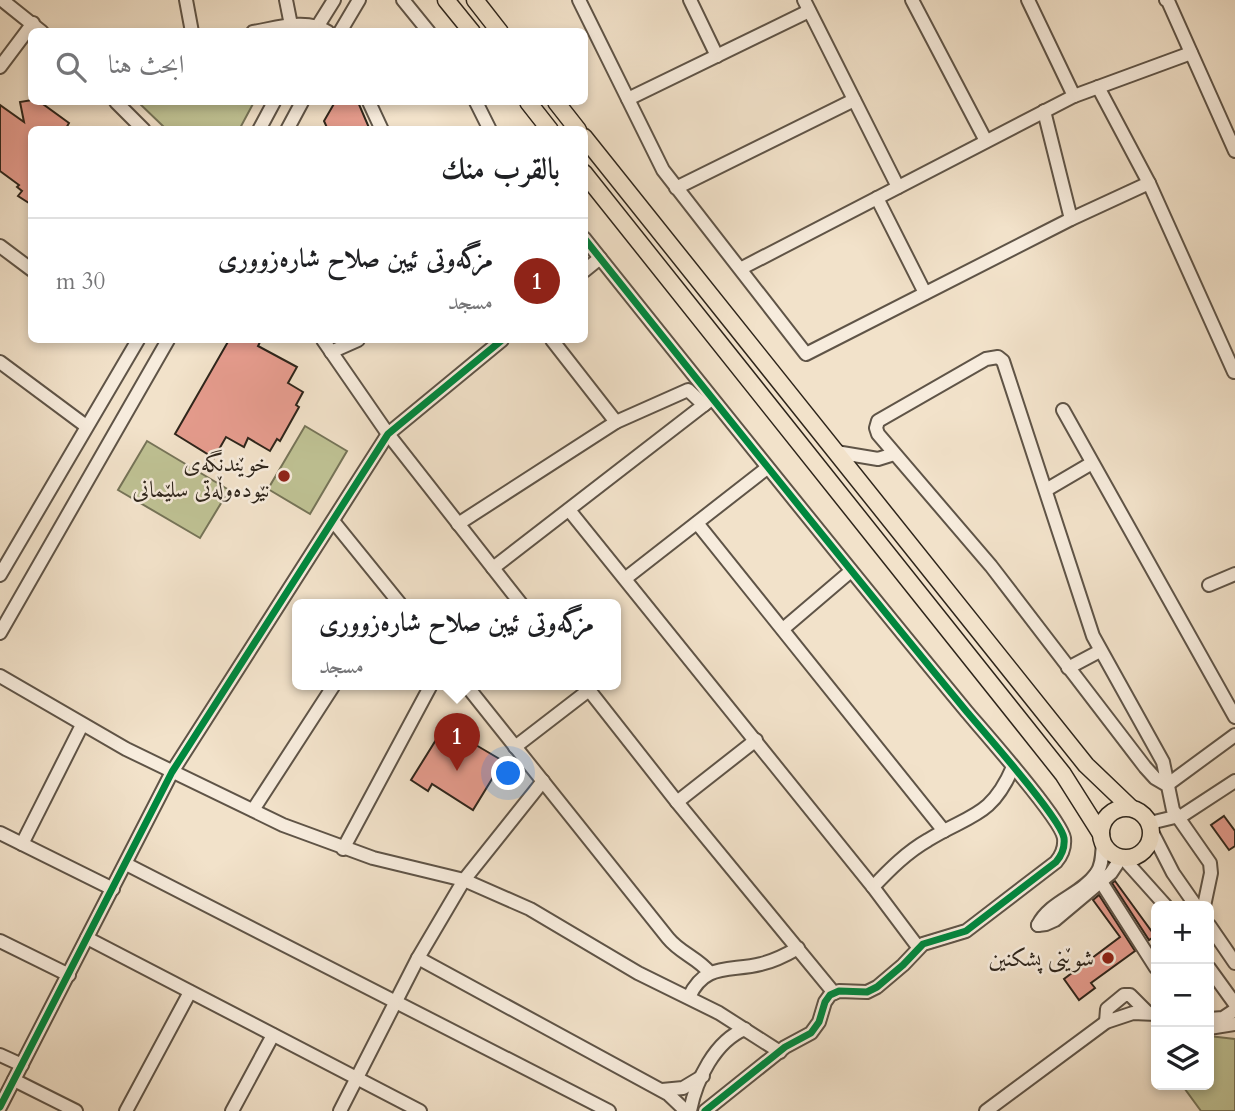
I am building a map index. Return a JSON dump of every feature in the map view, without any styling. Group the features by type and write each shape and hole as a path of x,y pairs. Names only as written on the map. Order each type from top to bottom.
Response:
{"main road":[{"path":"446,0 469,28"},
{"path":"475,0 497,28"},
{"path":"529,105 547,126"},
{"path":"558,105 575,126"},
{"path":"588,142 1086,765 1131,808 1139,811 1151,827 1146,849 1136,856 1122,858 1110,852 1063,774 588,178"},
{"path":"1102,838 1105,820 1110,814 1116,810 1131,808"}],"street":[{"path":"2,0 37,27"},
{"path":"186,0 191,28"},
{"path":"286,0 291,25"},
{"path":"320,28 334,0"},
{"path":"342,28 359,0"},
{"path":"403,0 426,28"},
{"path":"579,0 663,170 806,354 1071,219 1149,183"},
{"path":"690,0 717,56"},
{"path":"912,0 986,141"},
{"path":"1028,0 1074,96"},
{"path":"1166,0 1235,151"},
{"path":"628,99 717,56 806,5 898,187"},
{"path":"275,28 291,25 313,28"},
{"path":"0,67 28,37"},
{"path":"741,268 1074,96 1191,53"},
{"path":"1098,87 1149,183 1234,372"},
{"path":"676,188 853,100"},
{"path":"119,105 140,126"},
{"path":"260,126 272,105"},
{"path":"289,126 300,105"},
{"path":"370,105 380,126"},
{"path":"478,105 488,126"},
{"path":"1044,111 1071,219"},
{"path":"877,198 925,293"},
{"path":"588,243 709,401 1013,767 1062,831 1064,845 1060,858 1052,866 965,931 948,938 928,941 918,947 897,971 872,990 861,993 834,993 825,1002 819,1022 811,1033 780,1052 705,1111"},
{"path":"0,246 28,267"},
{"path":"588,268 600,258"},
{"path":"0,575 131,343"},
{"path":"0,633 166,343"},
{"path":"325,343 388,434 517,599"},
{"path":"331,352 351,343"},
{"path":"0,1107 172,772 388,434 498,343"},
{"path":"554,343 615,422"},
{"path":"1167,785 1149,773 991,566 894,454 876,431 878,421 986,359 998,357 1003,360 1087,621 1100,651 1163,762 1170,802 1177,817 1210,863 1205,901"},
{"path":"0,362 86,426"},
{"path":"458,524 615,422 688,390 709,401"},
{"path":"493,568 709,401"},
{"path":"1063,410 1235,716"},
{"path":"836,452 878,459 894,454"},
{"path":"1046,490 1092,463"},
{"path":"626,579 767,468"},
{"path":"569,510 756,740 918,947"},
{"path":"333,521 391,599"},
{"path":"697,523 944,831"},
{"path":"783,629 851,571"},
{"path":"1209,585 1235,574"},
{"path":"1069,668 1100,651"},
{"path":"0,676 82,725 253,810 344,849 464,880 530,909 638,973 719,1013 780,1052"},
{"path":"253,810 331,690"},
{"path":"344,849 428,690"},
{"path":"470,690 668,938 679,949 699,961 710,973"},
{"path":"515,747 585,690"},
{"path":"589,690 834,993"},
{"path":"22,844 82,725"},
{"path":"1167,785 1235,735"},
{"path":"677,802 756,740"},
{"path":"873,887 899,861 986,807 1002,789 1013,767"},
{"path":"340,1111 418,958 464,880 543,781"},
{"path":"1193,901 1173,873 1151,827 1177,817 1235,781"},
{"path":"0,832 113,889"},
{"path":"1102,838 1098,878 1055,920 1038,925 1045,914 1098,878 1111,873 1122,858 1161,901"},
{"path":"126,864 609,1111"},
{"path":"1098,878 1153,964"},
{"path":"1214,932 1235,963"},
{"path":"87,938 420,1111"},
{"path":"0,941 69,975"},
{"path":"689,997 697,983 710,973 726,968 761,964 798,948"},
{"path":"418,958 661,1091 688,1111 703,1076 721,1045 732,1035 745,1029"},
{"path":"1214,975 1235,1004"},
{"path":"126,1111 190,992"},
{"path":"1106,1022 1107,1009 1127,994 1151,1012"},
{"path":"1214,1019 1223,1018 1235,1010"},
{"path":"719,1013 721,1045"},
{"path":"986,1111 1106,1022 1133,1013 1151,1013"},
{"path":"1214,1027 1235,1024"},
{"path":"233,1111 273,1035"},
{"path":"0,1055 22,1065"},
{"path":"661,1091 683,1087 703,1076"},
{"path":"14,1080 76,1111"}],"green space":[{"path":"141,105 252,105 241,126 163,126"},
{"path":"305,426 347,451 310,514 268,489"},
{"path":"147,441 229,490 200,538 118,490"},
{"path":"1214,1037 1235,1039 1235,1111 1201,1111 1186,1090 1214,1090"}],"building":[{"path":"28,101 28,105 44,105 69,123 67,126 28,126 28,202 18,196 22,191 17,187 19,185 0,171 0,105 24,122 20,102"},
{"path":"333,105 359,105 368,126 326,126 324,121"},
{"path":"227,343 260,343 258,346 297,367 288,383 303,392 296,405 299,407 280,441 277,439 270,451 248,438 244,447 226,437 214,458 175,434"},
{"path":"449,719 468,731 464,738 503,761 473,810 432,784 428,791 411,780"},
{"path":"1224,816 1235,831 1235,846 1229,850 1211,825"},
{"path":"1115,881 1151,930 1151,939 1149,940 1112,883"},
{"path":"1099,895 1135,951 1091,983 1095,988 1079,1000 1064,979 1120,937 1093,900"}],"cycle path":[{"path":"588,243 967,712 1021,775 1050,813 1064,838 1063,851 1056,862 966,931 923,944 903,965 867,992 839,991 830,995 819,1022 811,1033 785,1047 705,1111"},
{"path":"0,1107 172,772 388,434 498,343"}],"place":[{"name":"خوێندنگەی نێوده‌وڵه‌تی سلێمانی","path":"284,476"},
{"name":"مزگەوتی ئیبن صلاح شارەزووری","path":"457,771"},
{"name":"شوێنی پشکنین","path":"1108,958"}]}
